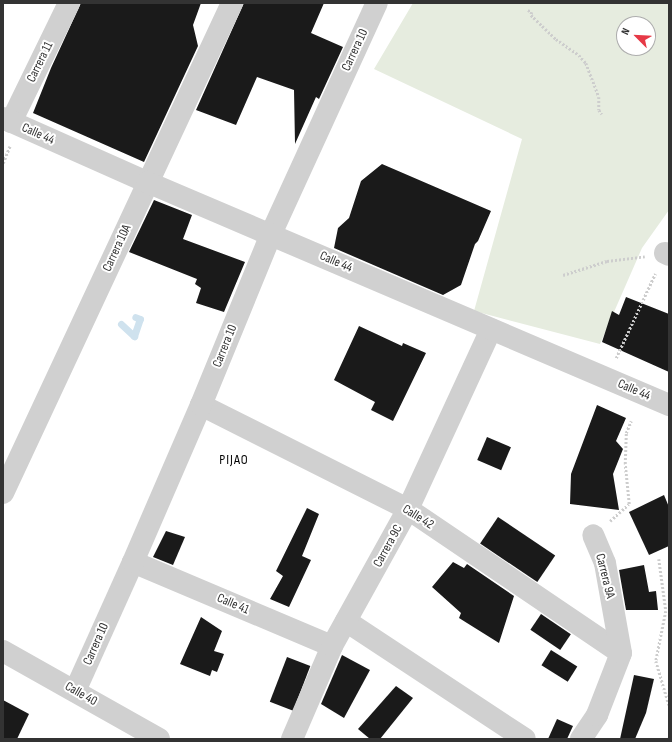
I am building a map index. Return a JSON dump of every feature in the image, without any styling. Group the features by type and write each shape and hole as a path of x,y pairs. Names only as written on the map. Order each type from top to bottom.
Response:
{"street":[{"name":"Carrera 11","path":"7,120 69,3"},
{"name":"Carrera 10A","path":"4,487 232,3"},
{"name":"Carrera 10","path":"75,691 201,405 271,234 376,3"},
{"name":"Calle 44","path":"7,120 147,182 669,405"},
{"name":"Carrera 9C","path":"292,739 332,646 408,509 490,329"},
{"name":"Calle 42","path":"201,405 408,509 621,653"},
{"name":"Carrera 9A","path":"593,535 605,563 621,653"},
{"name":"Calle 41","path":"133,562 332,646"},
{"path":"346,621 525,739"},
{"name":"Calle 40","path":"3,651 75,691 147,736"},
{"path":"581,739 596,716 621,653"}],"path":[{"path":"528,10 532,12 531,15 556,39 579,55 586,63 599,97 599,110 602,114"},
{"path":"563,275 607,261 667,254"},
{"path":"606,378 667,254"},
{"path":"593,535 629,504 625,464 626,433 632,421"},
{"path":"659,560 666,611 656,661 669,705"}],"shaded area":[{"path":"413,3 669,3 669,210 642,248 600,344 474,311 522,139 374,69"}],"building":[{"path":"81,3 201,3 193,25 198,46 144,162 33,113 51,68"},
{"path":"244,3 324,3 311,33 343,47 319,99 316,97 295,144 294,90 257,77 236,125 196,110"},
{"path":"382,164 491,211 478,241 475,244 461,285 443,295 334,248 338,228 349,218 361,181"},
{"path":"154,200 192,215 183,239 245,262 224,312 196,303 201,288 195,284 197,279 129,252"},
{"path":"626,297 669,314 669,372 602,342 612,311 619,315"},
{"path":"359,326 402,346 403,343 426,353 393,421 371,410 375,402 334,380"},
{"path":"597,405 626,418 616,441 623,449 613,474 619,510 570,504 571,474"},
{"path":"487,437 511,447 501,470 477,460"},
{"path":"664,495 669,507 669,546 649,555 629,512"},
{"path":"307,508 319,514 302,556 311,560 289,607 270,599 283,576 276,571"},
{"path":"498,517 555,556 537,582 480,544"},
{"path":"166,531 185,537 173,565 153,557"},
{"path":"453,562 464,568 467,564 514,596 499,643 459,618 461,613 432,587"},
{"path":"644,565 649,592 656,591 658,610 626,610 619,570"},
{"path":"541,614 571,634 560,650 530,630"},
{"path":"201,617 222,631 214,651 224,654 217,672 212,670 210,676 180,664"},
{"path":"551,650 577,666 568,682 541,665"},
{"path":"342,655 370,670 344,718 321,704"},
{"path":"287,657 310,666 293,711 270,702"},
{"path":"634,675 654,679 646,713 635,739 620,739"},
{"path":"396,686 413,698 380,739 370,739 358,729"},
{"path":"3,700 29,714 17,739 3,739"},
{"path":"557,719 573,726 567,739 548,739"}],"waterway":[{"path":"121,324 134,336 140,319 135,317"}],"district":[{"name":"PIJAO","path":"234,460"}]}
